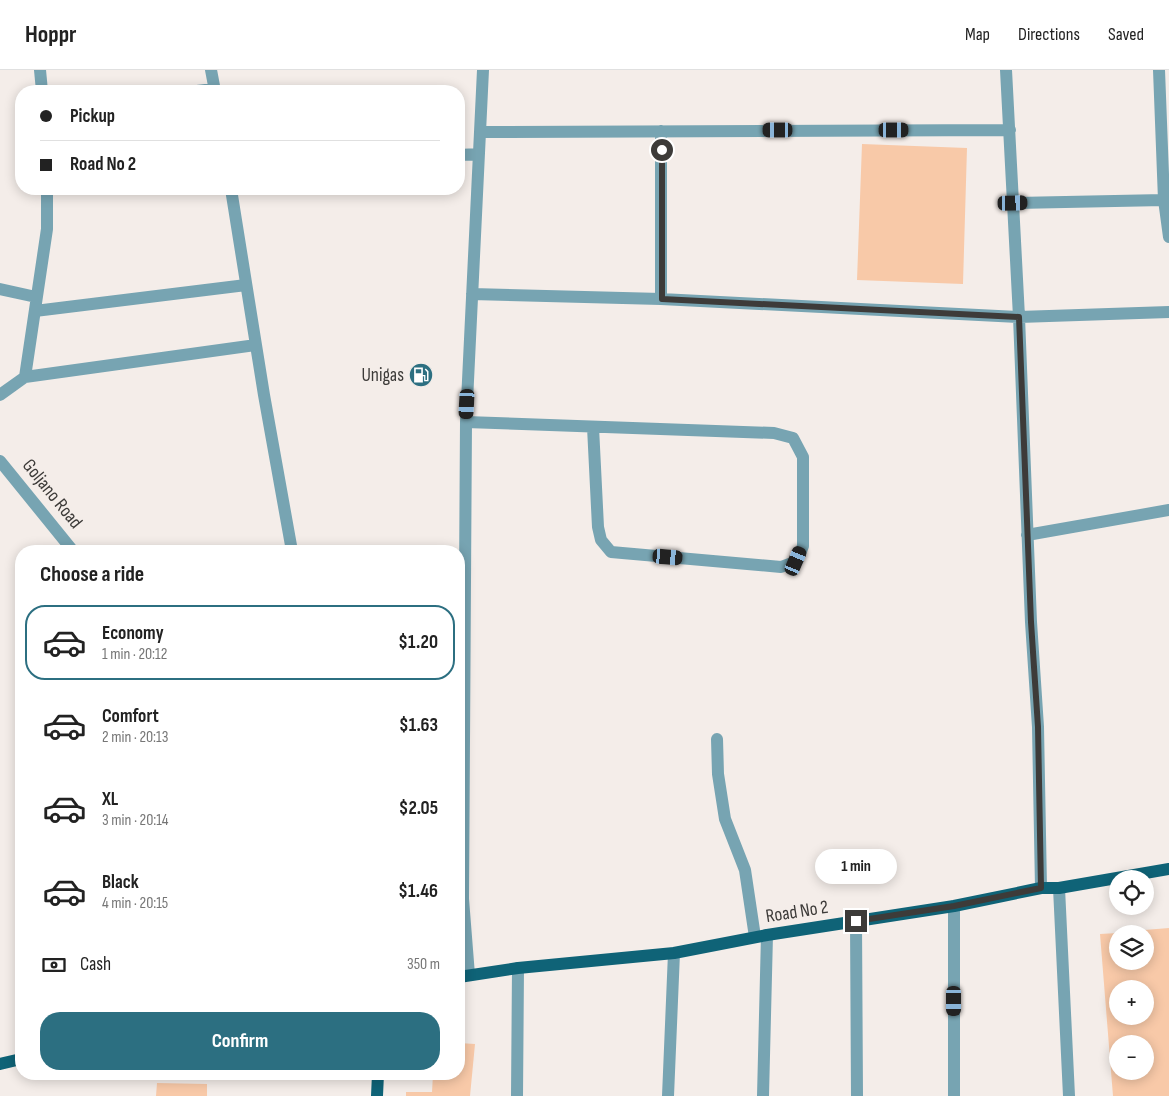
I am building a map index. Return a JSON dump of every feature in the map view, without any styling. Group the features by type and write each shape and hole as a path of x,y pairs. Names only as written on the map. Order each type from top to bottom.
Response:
{"main road":[{"name":"Road No 2","path":"465,976 518,968 674,953 761,936 954,906 1041,888 1060,888 1169,869"},
{"path":"0,1064 15,1060"},
{"path":"378,1080 378,1096"}],"street":[{"path":"40,70 41,85"},
{"path":"211,70 213,85"},
{"path":"464,545 466,422 483,70"},
{"path":"1006,70 1019,317 1027,535 1038,727 1041,888"},
{"path":"1159,70 1164,200 1169,237"},
{"path":"480,132 1010,130"},
{"path":"662,131 662,299"},
{"path":"465,155 479,154"},
{"path":"25,377 47,229 47,195"},
{"path":"232,195 291,545"},
{"path":"1013,203 1164,200"},
{"path":"35,311 246,286"},
{"path":"0,289 36,297"},
{"path":"472,294 662,299 1019,317 1169,312"},
{"path":"0,395 25,377 256,345"},
{"path":"466,422 774,433 793,438 803,457 803,546 796,561 781,567 612,552 601,540 598,527 593,427"},
{"name":"Goljano Road","path":"0,461 68,545"},
{"path":"1027,535 1169,510"},
{"path":"717,739 718,774 725,819 745,870 761,936 762,1096"},
{"path":"1060,888 1069,1096"},
{"path":"954,906 954,1096"},
{"path":"856,921 857,1096"},
{"path":"668,1096 674,953"},
{"path":"517,1096 518,968"}],"building":[{"path":"862,144 967,148 963,284 857,280"},
{"path":"1169,928 1169,1096 1113,1096 1112,1080 1154,1080 1154,1035 1109,1035 1109,1046 1100,934 1109,934 1109,970 1154,970 1154,929"},
{"path":"465,1043 475,1044 470,1096 406,1096 406,1092 432,1092 433,1080 465,1080"},
{"path":"157,1083 207,1084 207,1096 156,1096"}],"place":[{"name":"Unigas","path":"421,375"}],"route":[{"path":"662,150 662,299 1019,317 1031,622 1038,727 1041,888 954,906 856,921"}]}
